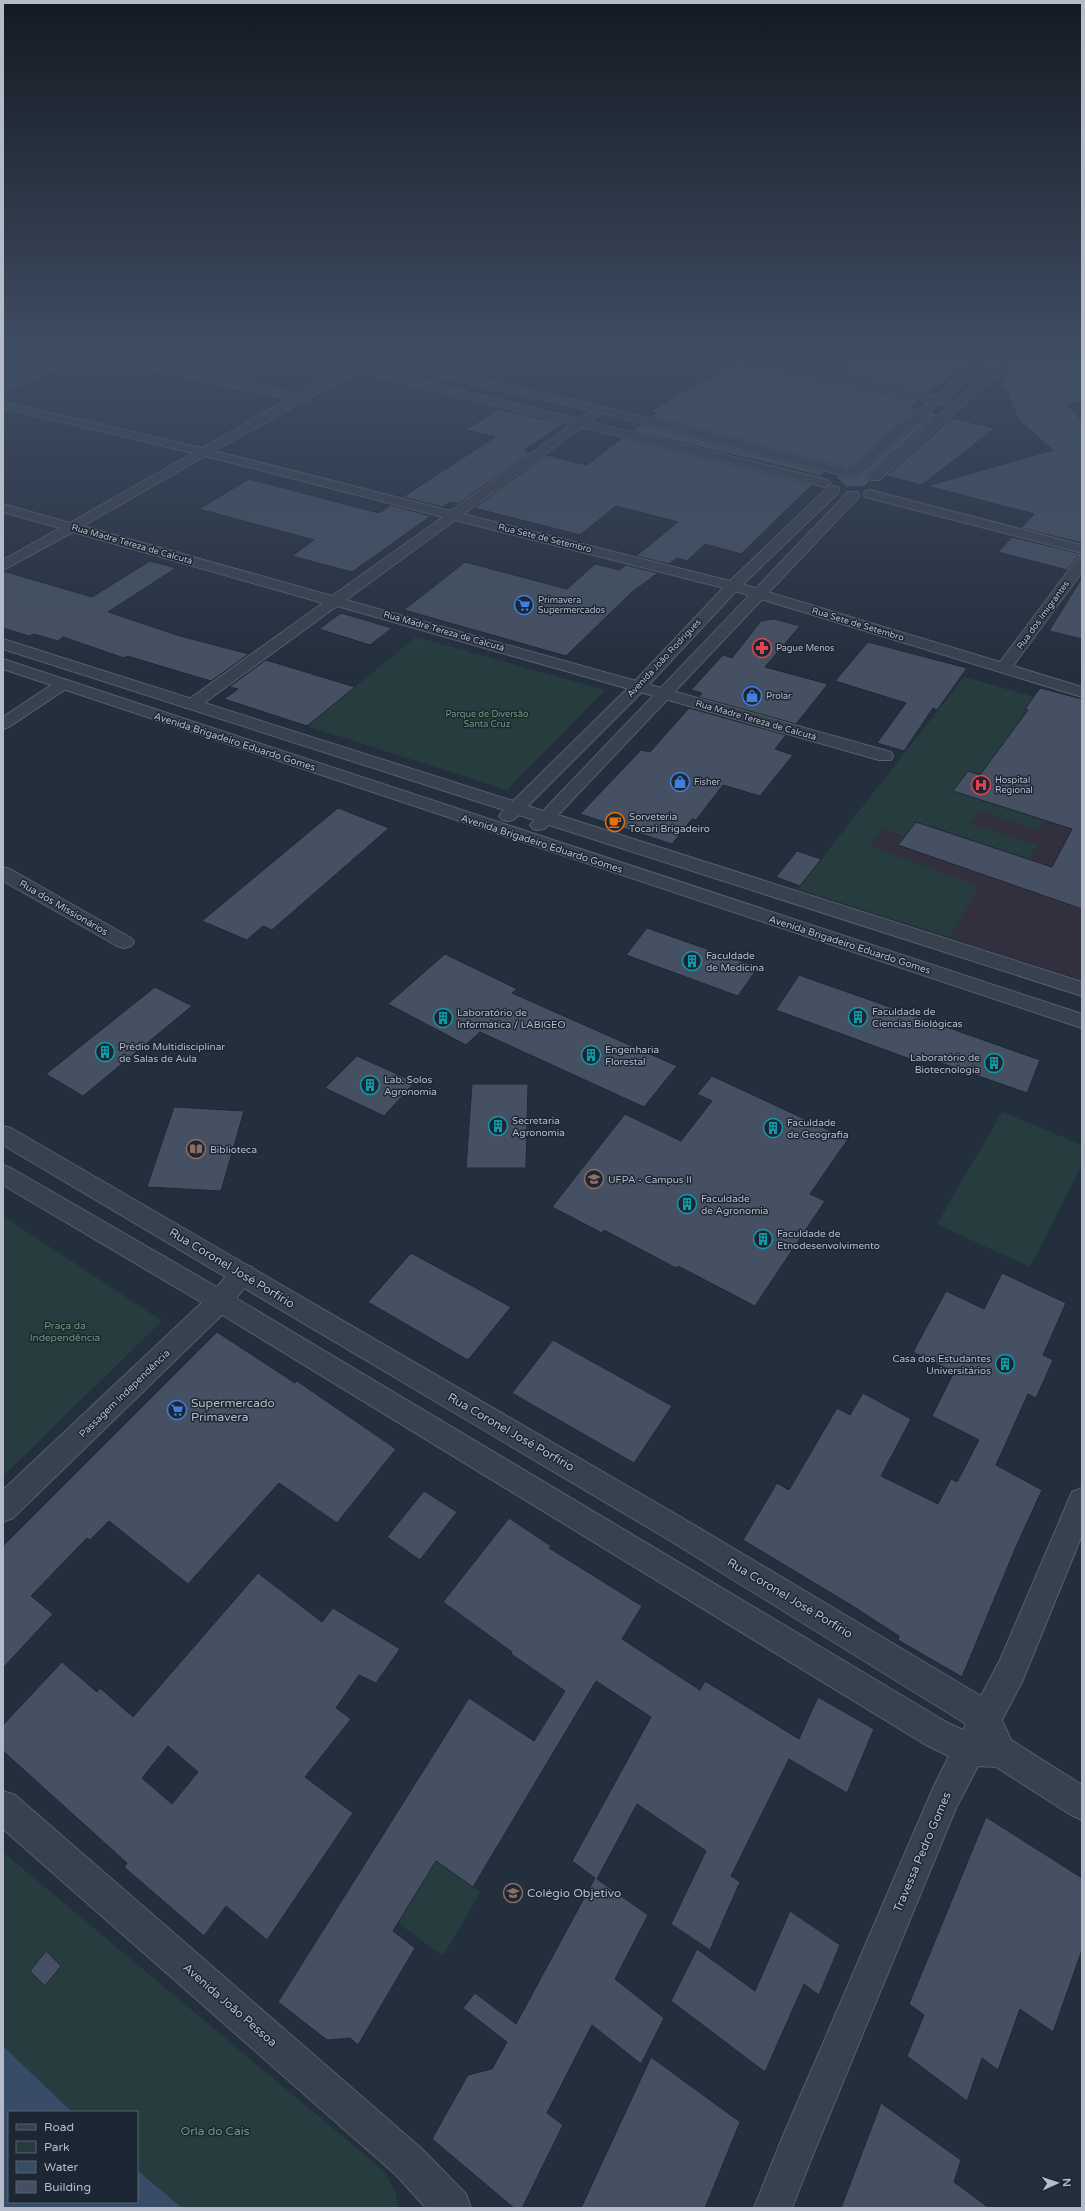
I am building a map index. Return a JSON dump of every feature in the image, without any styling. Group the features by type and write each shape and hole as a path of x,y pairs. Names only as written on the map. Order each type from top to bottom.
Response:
{"street":[{"path":"3,566 191,459"},
{"name":"Rua Sete de Setembro","path":"231,459 733,586 1082,692"},
{"path":"191,705 530,459"},
{"path":"719,459 829,487 853,495 870,494 1082,548"},
{"path":"800,459 879,480 913,492"},
{"path":"847,471 862,459"},
{"path":"879,480 901,459"},
{"name":"Avenida João Rodrigues","path":"497,828 638,687 829,487 827,476 847,471"},
{"path":"870,494 881,488 879,480"},
{"path":"527,838 853,495"},
{"name":"Rua Madre Tereza de Calcutá","path":"3,508 336,600 885,756"},
{"path":"1082,541 1080,543 1082,548"},
{"name":"Rua dos Imigrantes","path":"1004,668 1082,562"},
{"name":"Avenida Brigadeiro Eduardo Gomes","path":"3,644 95,675 518,807 1082,989"},
{"name":"Avenida Brigadeiro Eduardo Gomes","path":"3,664 678,888 1082,1020"},
{"path":"3,724 69,686 95,675"},
{"path":"304,764 329,747"},
{"path":"551,773 579,784"},
{"path":"678,888 697,865"},
{"name":"Rua dos Missionários","path":"3,873 124,942"},
{"name":"Rua Coronel José Porfírio","path":"3,1134 674,1528 971,1708 986,1720"},
{"path":"3,1174 220,1301 937,1734 985,1750 1082,1804"},
{"name":"Passagem Independência","path":"3,1509 220,1301 243,1274"},
{"name":"Travessa Pedro Gomes","path":"773,2208 792,2156 945,1797 985,1750 986,1720 1011,1671 1082,1501"},
{"name":"Avenida João Pessoa","path":"3,1807 403,2157 452,2208"}],"shaded area":[{"name":"Hospital Regional","path":"964,677 1082,710 1082,980 798,889"}],"green space":[{"name":"Parque de Diversão Santa Cruz","path":"416,637 605,690 507,790 307,726"},
{"path":"964,677 1035,697 994,757 1082,807 968,771 953,791 1044,820 1038,830 980,811 969,823 1038,845 1028,859 916,822 905,836 883,828 870,846 979,886 950,937 798,889"},
{"path":"1002,1112 1082,1145 1082,1164 1030,1267 937,1224"},
{"name":"Praça da Independência","path":"3,1216 162,1321 3,1476"},
{"path":"469,1698 552,1753 473,1887 480,1892 443,1956 398,1923 389,1826"},
{"name":"Orla do Cais","path":"3,1852 385,2172 396,2193 397,2208 182,2208 138,2171 138,2111 71,2111 3,2046"}],"water":[{"path":"3,2046 71,2111 8,2111 8,2203 138,2203 138,2171 182,2208 3,2208"}],"building":[{"path":"461,459 521,459 458,504 450,502 443,507 403,497"},
{"path":"540,459 563,459 587,465 595,459 708,459 812,485 741,554 705,544 687,561 677,558 669,564 636,556 678,522 616,506 580,535 474,508"},
{"path":"750,459 776,459 825,472 821,476"},
{"path":"815,459 859,459 847,469 845,467"},
{"path":"876,459 886,459 870,473 868,478 870,481 864,487 846,487 835,475 842,476 847,473 852,476 858,475"},
{"path":"905,459 955,459 922,485 886,476"},
{"path":"1021,459 1082,459 1082,543 1021,528 1034,514 927,486"},
{"path":"249,479 379,513 391,505 431,516 352,572 292,556 314,540 199,509"},
{"path":"1012,537 1082,554 1082,557 1076,558 1067,570 998,552"},
{"path":"150,561 176,568 108,612 180,636 249,654 211,681 127,656 124,658 63,637 58,641 34,634 29,636 3,628 3,571 92,597"},
{"name":"Primavera Supermercados","path":"465,562 567,589 595,564 619,570 626,565 658,573 632,592 566,656 404,610"},
{"path":"1082,578 1082,639 1049,631"},
{"path":"341,613 392,628 370,645 319,629"},
{"path":"774,619 800,626 765,667 828,684 796,724 699,697 702,693 691,690 723,655 732,658 761,621"},
{"path":"868,642 967,668 937,710 933,708 904,751 877,743 906,703 835,681"},
{"path":"266,660 355,687 307,726 224,699 238,689 229,687"},
{"path":"1040,688 1082,699 1082,909 898,845 916,822 1052,867 1072,829 953,791 968,771 980,775 1028,710 1025,709"},
{"path":"689,708 786,735 775,749 793,755 760,796 723,785 696,820 692,819 672,844 580,814 641,750 650,752"},
{"path":"338,808 389,828 272,930 263,926 247,940 202,921"},
{"path":"797,851 821,859 800,886 776,877"},
{"name":"Faculdade de Medicina","path":"647,928 758,967 738,996 626,955"},
{"path":"445,954 517,989 512,993 677,1066 644,1107 480,1032 466,1045 388,1004"},
{"name":"Faculdade de Ciencias Biológicas","path":"799,975 1040,1060 1027,1093 924,1057 921,1063 776,1010"},
{"name":"Prédio Multidisciplinar de Salas de Aula","path":"155,987 192,1006 83,1096 46,1074"},
{"name":"Lab. Solos Agronomia","path":"357,1056 415,1082 384,1116 325,1088"},
{"path":"712,1076 848,1139 810,1194 825,1201 755,1306 678,1266 676,1268 604,1230 602,1233 552,1207 625,1114 681,1141 712,1101 697,1094"},
{"name":"Secretaria Agronomia","path":"472,1084 528,1084 526,1168 466,1168"},
{"name":"Biblioteca","path":"174,1107 244,1111 221,1191 147,1187"},
{"path":"411,1253 511,1307 468,1360 368,1302"},
{"path":"1002,1273 1066,1303 1043,1355 1053,1360 1036,1398 1028,1394 996,1465 1042,1490 1015,1549 962,1677 898,1640 899,1636 851,1605 743,1540 777,1483 789,1490 837,1408 850,1415 863,1393 911,1419 881,1476 938,1504 951,1479 957,1482 979,1440 932,1416 954,1372 913,1352 946,1291 984,1309"},
{"path":"217,1332 295,1383 297,1381 396,1449 337,1523 279,1483 188,1584 109,1521 90,1540 87,1538 31,1596 53,1614 3,1668 3,1546"},
{"path":"553,1340 672,1406 634,1463 512,1393"},
{"path":"424,1491 457,1512 420,1560 387,1537"},
{"name":"Colégio Objetivo","path":"509,1518 551,1546 549,1548 642,1606 622,1639 700,1690 705,1681 799,1739 818,1697 874,1729 847,1793 789,1759 731,1876 740,1882 710,1950 671,1924 706,1851 637,1804 597,1879 648,1915 615,1979 664,2018 641,2064 592,2025 547,2113 563,2125 522,2208 514,2208 432,2139 468,2075 492,2069 507,2042 463,2008 475,1993 516,2024 595,1878 572,1861 651,1717 596,1681 473,1887 436,1861 393,1931 415,1948 358,2045 350,2038 327,2040 278,2002 469,1698 534,1741 565,1691 511,1654 512,1652 443,1602"},
{"path":"258,1573 322,1622 333,1608 400,1649 376,1683 359,1675 336,1708 351,1719 305,1777 353,1813 267,1940 226,1906 204,1936 124,1867 127,1863 3,1751 3,1725 62,1662 97,1692 100,1688 133,1717","holes":["168,1746 198,1772 172,1804 142,1778"]},
{"path":"986,1817 1082,1878 1082,1950 1053,2032 1020,2009 998,2070 982,2058 967,2101 907,2056 924,2015 909,2004"},
{"path":"790,1911 840,1945 819,1995 804,1984 765,2072 671,2001 697,1949 755,1991"},
{"path":"46,1951 61,1966 45,1986 30,1971"},
{"path":"651,2057 740,2122 705,2208 581,2208"},
{"path":"881,2103 961,2160 954,2182 989,2208 841,2208"}],"place":[{"name":"Primavera Supermercados","path":"524,605"},
{"name":"Pague Menos","path":"762,648"},
{"name":"Prolar","path":"752,696"},
{"name":"Fisher","path":"680,782"},
{"name":"Hospital Regional","path":"981,785"},
{"name":"Sorveteria Tocari Brigadeiro","path":"615,822"},
{"name":"Faculdade de Medicina","path":"692,961"},
{"name":"Faculdade de Ciencias Biológicas","path":"858,1017"},
{"name":"Laboratório de Informática / LABIGEO","path":"443,1018"},
{"name":"Prédio Multidisciplinar de Salas de Aula","path":"105,1052"},
{"name":"Engenharia Florestal","path":"591,1055"},
{"name":"Laboratório de Biotecnologia","path":"994,1063"},
{"name":"Lab. Solos Agronomia","path":"370,1085"},
{"name":"Secretaria Agronomia","path":"498,1126"},
{"name":"Faculdade de Geografia","path":"773,1128"},
{"name":"Biblioteca","path":"196,1149"},
{"name":"UFPA - Campus II","path":"594,1179"},
{"name":"Faculdade de Agronomia","path":"687,1204"},
{"name":"Faculdade de Etnodesenvolvimento","path":"763,1239"},
{"name":"Casa dos Estudantes Universitários","path":"1005,1364"},
{"name":"Supermercado Primavera","path":"177,1410"},
{"name":"Colégio Objetivo","path":"513,1893"}]}
